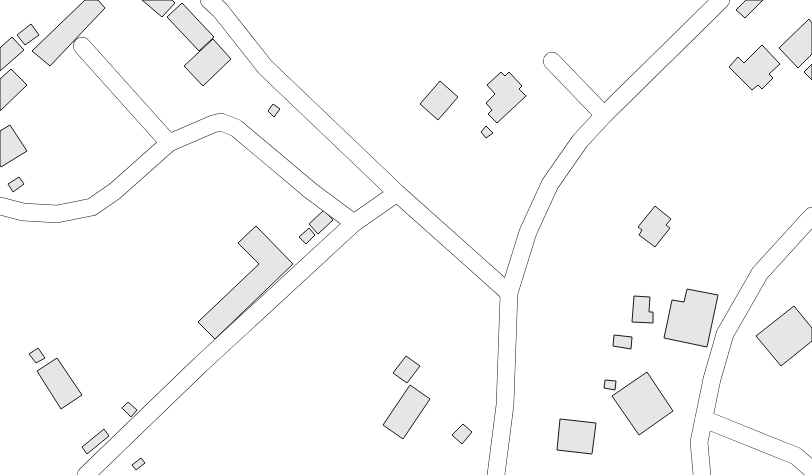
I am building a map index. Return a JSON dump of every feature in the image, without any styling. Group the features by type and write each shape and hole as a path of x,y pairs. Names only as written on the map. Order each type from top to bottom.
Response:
{"street":[{"path":"209,0 220,10 265,67 397,193 509,293"},
{"path":"496,475 505,405 509,293 528,232 550,184 580,141 604,115 720,0"},
{"path":"82,46 169,143"},
{"path":"552,61 604,115"},
{"path":"0,206 23,212 57,214 92,207 115,191 169,143 220,122 229,124 236,128 311,191 354,223"},
{"path":"86,475 200,365 354,223 397,193"},
{"path":"702,475 699,442 712,379 725,334 760,273 812,216"},
{"path":"704,419 796,456 812,470"}],"building":[{"path":"85,0 98,0 105,8 50,66 32,51"},
{"path":"142,0 172,0 175,3 162,17"},
{"path":"746,0 763,0 745,18 736,10"},
{"path":"182,3 214,37 199,51 167,17"},
{"path":"809,19 812,23 812,54 798,68 779,48"},
{"path":"31,24 39,35 25,45 17,35"},
{"path":"12,37 24,50 0,71 0,48"},
{"path":"213,39 231,59 203,86 184,66"},
{"path":"762,45 780,64 769,74 773,78 762,89 758,85 752,90 729,67 738,57 744,63"},
{"path":"812,64 812,80 804,72"},
{"path":"11,69 27,85 0,111 0,79"},
{"path":"501,72 505,76 509,72 522,86 519,89 526,96 497,123 488,114 492,110 486,103 495,94 487,85"},
{"path":"440,81 458,97 438,120 420,104"},
{"path":"273,104 280,109 274,117 268,111"},
{"path":"10,125 27,151 1,167 0,131"},
{"path":"486,126 493,133 486,138 481,132"},
{"path":"19,177 24,184 13,192 8,184"},
{"path":"655,206 671,219 666,225 670,228 655,247 639,235 642,230 638,227"},
{"path":"324,210 333,220 318,234 309,224"},
{"path":"256,226 293,264 215,339 198,322 259,264 238,243"},
{"path":"309,228 315,235 306,244 299,237"},
{"path":"687,289 718,295 707,347 664,338 672,300 684,302"},
{"path":"634,296 650,297 649,312 653,312 653,323 632,322"},
{"path":"794,306 812,328 812,341 781,366 756,336"},
{"path":"614,335 632,337 631,349 613,346"},
{"path":"38,348 45,358 36,363 29,354"},
{"path":"406,356 420,366 407,383 393,373"},
{"path":"57,358 82,395 61,409 37,371"},
{"path":"647,372 673,411 639,435 612,396"},
{"path":"605,380 616,381 615,390 604,388"},
{"path":"410,385 430,399 403,439 383,425"},
{"path":"128,402 137,410 131,417 122,408"},
{"path":"560,419 596,423 592,454 557,450"},
{"path":"463,424 472,432 462,444 452,435"},
{"path":"104,429 109,436 87,454 82,447"},
{"path":"141,458 145,463 136,470 132,465"}]}
